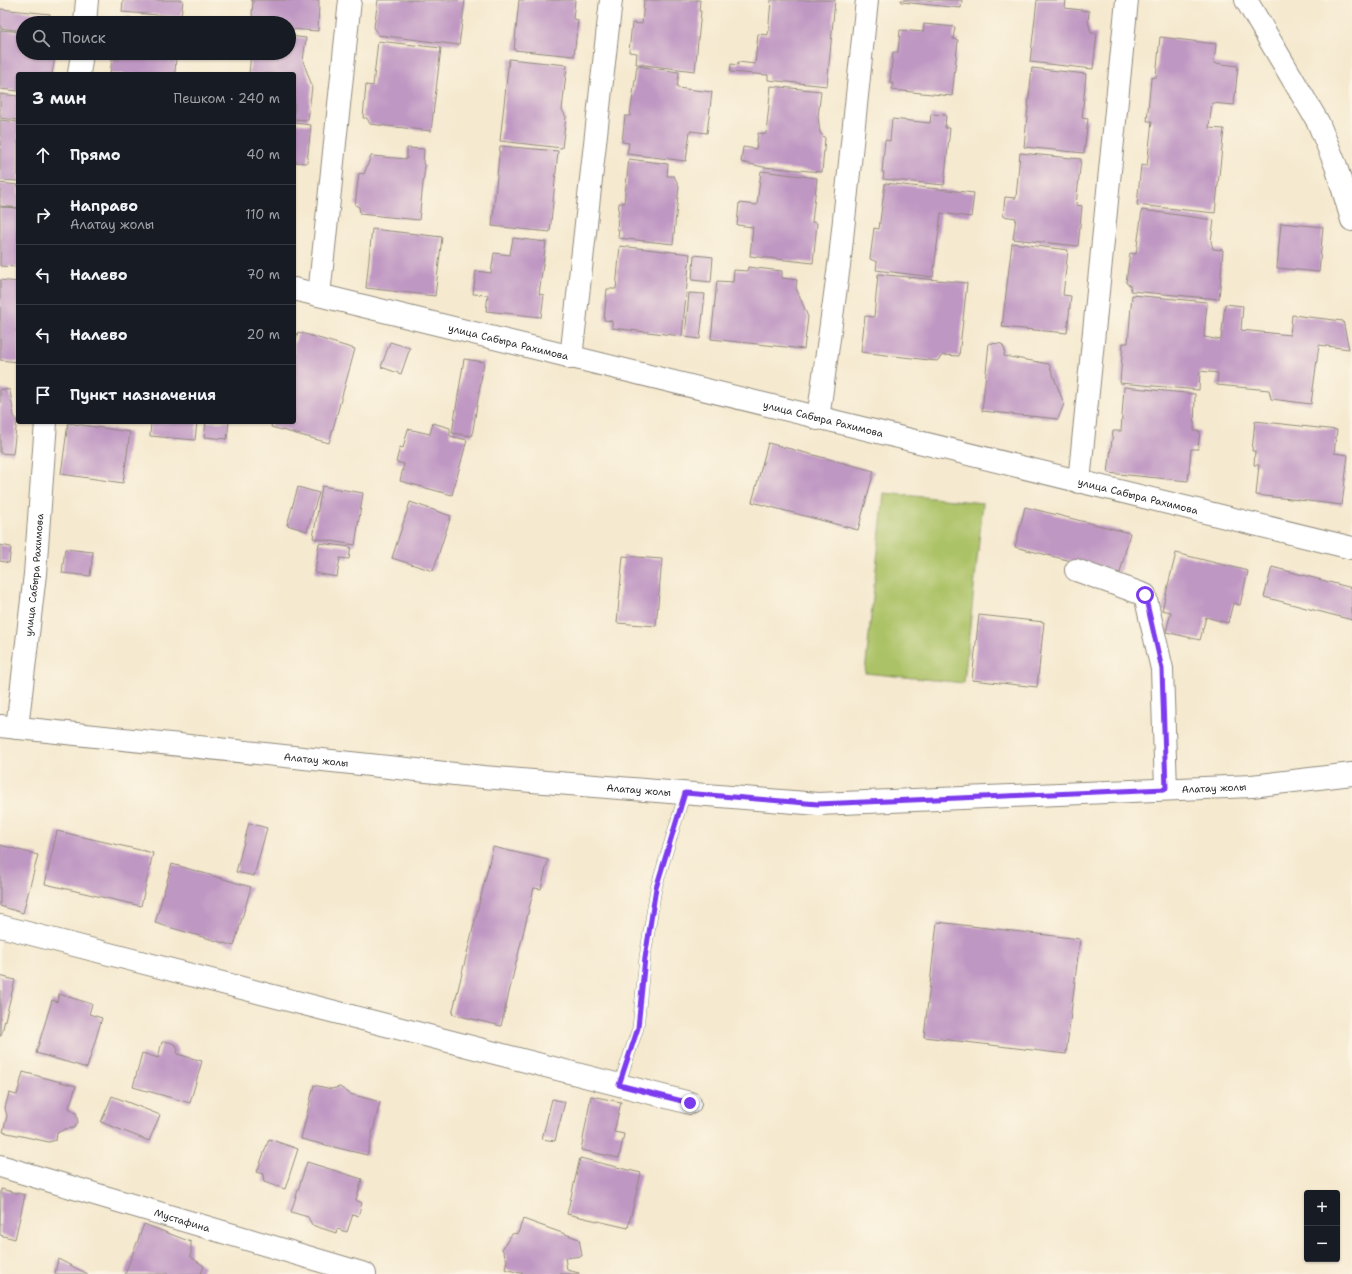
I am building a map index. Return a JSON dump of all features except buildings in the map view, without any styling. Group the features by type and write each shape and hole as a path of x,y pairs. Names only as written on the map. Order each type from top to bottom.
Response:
{"street":[{"path":"86,16 87,0"},
{"path":"319,296 350,0"},
{"path":"571,358 611,0"},
{"path":"818,418 840,258 867,0"},
{"path":"1079,482 1127,0"},
{"path":"1246,0 1318,122 1336,166 1352,220"},
{"path":"79,72 81,60"},
{"name":"улица Сабыра Рахимова","path":"296,290 1352,548"},
{"name":"улица Сабыра Рахимова","path":"9,727 35,574 46,424"},
{"path":"1076,570 1145,595 1162,669 1166,789"},
{"name":"Алатау жолы","path":"9,727 484,777 818,804 1252,786 1352,774"},
{"path":"0,926 690,1103"},
{"name":"Мустафина","path":"0,1166 365,1274"}],"lane":[{"path":"619,1085 638,1028 645,958 656,888 685,793"}],"green space":[{"path":"884,493 983,503 964,683 865,673"}],"route":[{"path":"690,1103 619,1085 638,1028 645,958 656,888 685,793 818,804 1166,789 1162,669 1145,595"}]}
